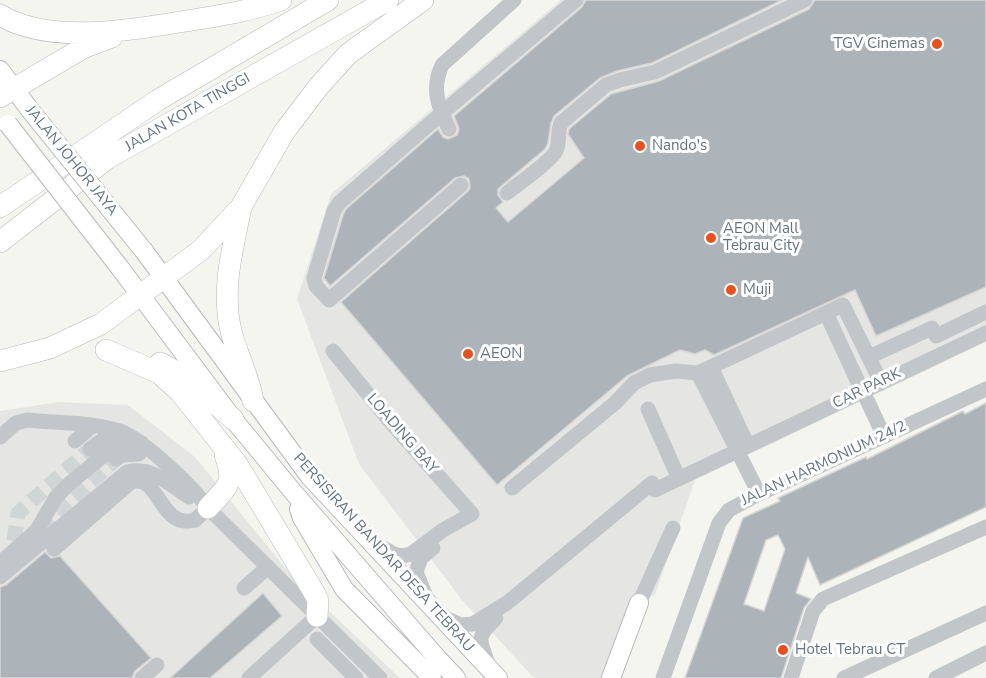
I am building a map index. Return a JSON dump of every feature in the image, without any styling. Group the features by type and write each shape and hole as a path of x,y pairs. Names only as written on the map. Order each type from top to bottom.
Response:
{"highway":[{"path":"0,15 41,29 65,32 123,32 253,10 281,0"},
{"name":"JALAN KOTA TINGGI","path":"0,207 158,100 328,0"},
{"name":"JALAN KOTA TINGGI","path":"0,242 108,158 387,0"},
{"path":"0,361 50,348 101,324 201,250 241,207 284,132 319,86 348,54 423,0"},
{"path":"7,92 82,48 123,32"},
{"path":"241,207 228,271 227,297 230,329 250,382 254,401"},
{"path":"50,348 76,347 141,355 184,376 233,418"},
{"path":"106,350 159,373 180,392 221,442 237,464 315,594 318,601 317,616"},
{"path":"208,508 231,478 221,442"}],"main road":[{"name":"JALAN JOHOR JAYA","path":"0,70 7,92 30,110 144,251"},
{"name":"JALAN JOHOR JAYA","path":"4,119 120,268"},
{"name":"PERSISIRAN BANDAR DESA TEBRAU","path":"144,251 310,477 494,674"},
{"name":"PERSISIRAN BANDAR DESA TEBRAU","path":"120,268 233,418 294,493 456,678"},
{"path":"294,493 302,518 344,589 432,678"},
{"path":"611,678 639,603"}],"street":[{"path":"449,129 440,107 436,84 442,65 514,0"},
{"path":"461,185 329,300 316,286 314,278 334,211 339,203 440,107 576,0"},
{"path":"507,193 549,159 557,150 558,129 561,123 606,85 655,72 786,15 804,0"},
{"path":"512,488 615,403 634,383 650,375 705,370 843,305 881,382"},
{"path":"869,357 932,328 936,336 986,312"},
{"path":"826,313 858,381"},
{"name":"CAR PARK","path":"507,603 654,486 679,479 740,444 986,333"},
{"name":"LOADING BAY","path":"333,351 388,420 472,514"},
{"path":"705,370 740,444"},
{"name":"JALAN HARMONIUM 24/2","path":"663,678 721,519 729,510 986,389"},
{"path":"867,400 884,436"},
{"path":"648,409 679,479"},
{"path":"0,437 16,423 27,420 92,426 125,433 142,443 199,496 208,508 380,678"},
{"path":"75,441 92,426"},
{"path":"90,449 107,437 125,433"},
{"path":"0,563 37,530 56,497 88,468 115,446 142,443"},
{"path":"116,459 122,455 140,454 188,497"},
{"path":"742,460 759,494"},
{"path":"0,577 127,472 151,471 208,508"},
{"path":"54,549 131,482 137,480 147,483 171,515 180,521 195,520 208,508"},
{"path":"81,538 127,497"},
{"path":"365,537 393,554 402,556 411,554 443,530 472,514"},
{"path":"472,514 421,558 416,572 434,611 455,624 467,626 478,622 507,603"},
{"path":"639,603 673,528"},
{"path":"791,678 813,611 823,599 986,528"},
{"path":"244,588 268,567"},
{"path":"494,674 481,645 482,634 507,603"},
{"path":"844,678 986,613"},
{"path":"249,678 317,616"},
{"path":"317,639 356,678"},
{"path":"936,678 986,653"},
{"path":"142,678 157,665"}],"shaded area":[{"name":"AEON Mall Tebrau City","path":"561,0 986,0 986,342 695,480 655,595 648,598 618,678 534,678 462,600 359,464 297,299 331,194"},
{"path":"58,402 128,405 195,457 290,574 400,678 0,678 0,411"}],"building":[{"name":"AEON Mall Tebrau City","path":"586,0 782,0 652,63 617,71 600,78 554,116 545,149 498,189 498,195 503,202 496,208 508,222 584,158 568,134 569,129 611,94 659,81 809,9 815,0 986,0 986,287 876,336 855,290 714,355 705,350 695,354 680,350 627,376 497,485 341,302 467,192 470,188 469,179 464,176 455,178 330,286 324,278 346,209 438,129 443,137 448,139 457,135 459,129 454,116 582,7"},
{"path":"986,403 986,507 820,585 808,557 796,593 811,599 804,608 781,678 685,678 743,518 780,501 778,498 866,457 867,459 963,411 965,414","holes":["778,535 785,549 764,611 744,604 766,540"]},
{"path":"45,552 51,558 60,556 151,658 135,671 132,678 0,678 0,587 6,585"},
{"path":"263,593 282,616 210,678 170,678"}],"tunnel":[{"path":"14,541 18,513 90,449"},
{"path":"40,528 116,459"}],"place":[{"name":"TGV Cinemas","path":"937,44"},
{"name":"Nando's","path":"640,146"},
{"name":"AEON Mall Tebrau City","path":"711,238"},
{"name":"Muji","path":"731,290"},
{"name":"AEON","path":"468,354"},
{"name":"Hotel Tebrau CT","path":"783,650"}]}
